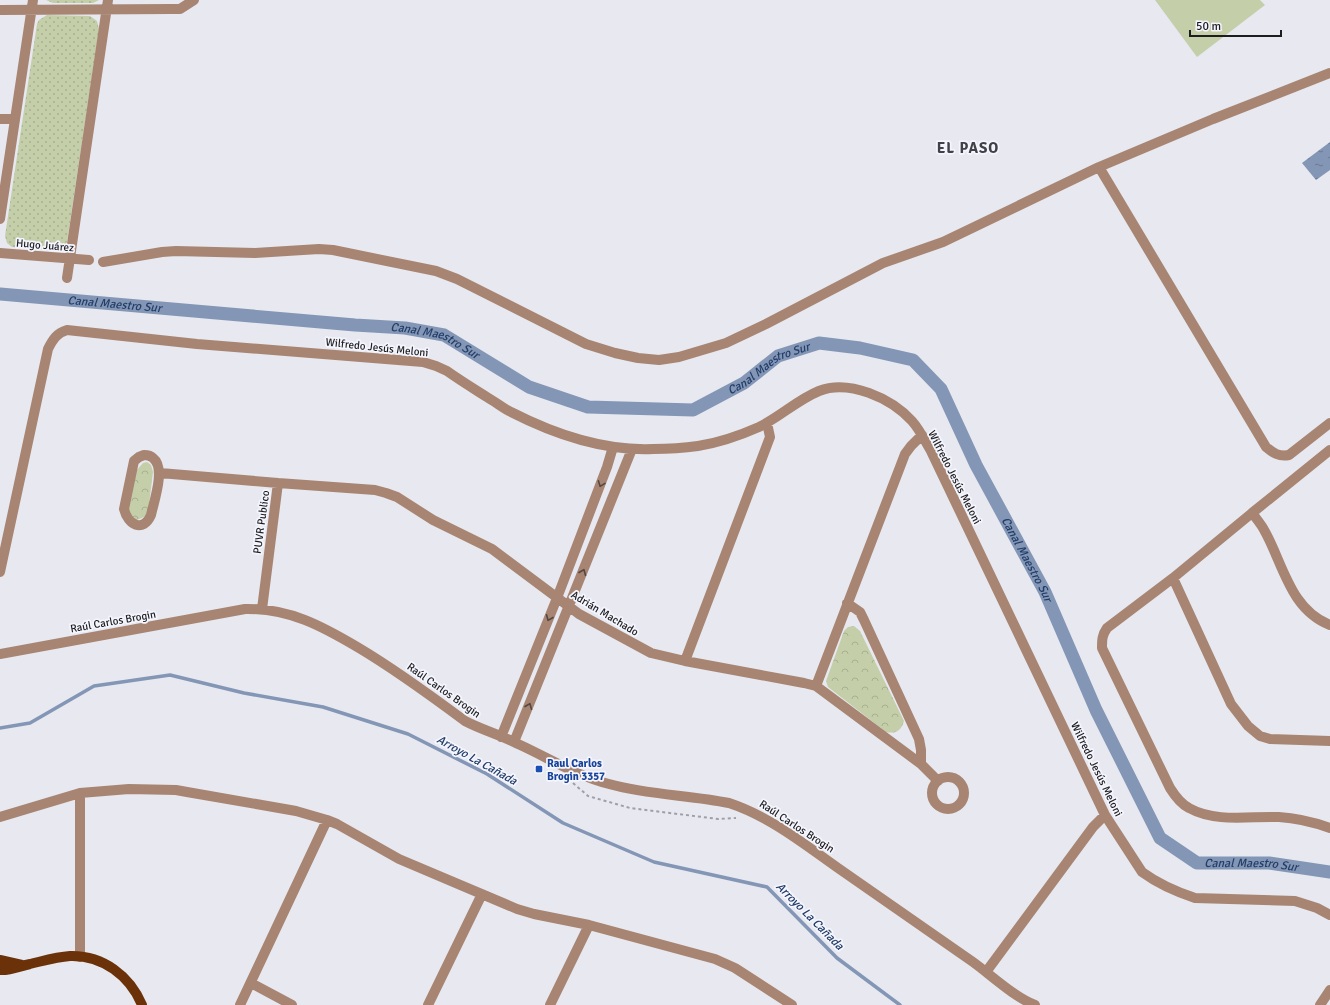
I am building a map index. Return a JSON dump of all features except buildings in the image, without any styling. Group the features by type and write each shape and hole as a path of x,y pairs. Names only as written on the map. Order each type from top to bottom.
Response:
{"main road":[{"path":"0,970 8,970 55,958 70,956 95,960 118,972 130,983 137,993 142,1005"},
{"path":"0,960 24,965"}],"street":[{"path":"0,219 33,0"},
{"path":"0,10 31,11 107,5 180,9 194,0"},
{"path":"67,278 107,5"},
{"path":"103,262 176,250 255,253 319,249 333,250 436,271 457,279 586,344 615,353 638,358 659,360 679,357 726,343 766,324 883,263 943,242 1099,167 1213,119 1330,73"},
{"path":"0,119 15,119"},
{"path":"1099,167 1266,447 1273,453 1282,456 1289,455 1330,423"},
{"name":"Hugo Juárez","path":"0,253 89,260"},
{"name":"Wilfredo Jesús Meloni","path":"0,572 48,349 56,335 60,332 68,330 197,344 423,362 447,371 510,412 569,436 613,447 652,449 698,446 712,443 767,423 807,397 820,391 840,388 870,393 888,402 902,412 922,435 1105,815 1142,872 1194,898 1205,900 1295,901 1318,908 1330,915"},
{"path":"685,661 770,437 767,423"},
{"path":"816,686 905,454 922,435"},
{"path":"501,737 608,467 613,447"},
{"path":"514,742 632,448"},
{"path":"1330,450 1173,578 1107,628 1103,634 1102,640 1102,648 1170,788 1178,799 1188,808 1202,814 1217,817 1297,818 1330,828"},
{"path":"144,455 152,457 156,461 160,473 151,515 148,522 143,525 136,525 129,522 124,509 134,462 139,457 144,455"},
{"name":"PUVR Publico","path":"160,473 278,483 262,609"},
{"name":"Adrián Machado","path":"278,483 375,490 397,497 433,520 492,549 569,607 651,653 816,686 921,764 938,781"},
{"path":"1252,513 1263,528 1291,589 1301,604 1312,616 1330,626"},
{"path":"1173,578 1231,704 1248,726 1260,736 1270,739 1330,741"},
{"path":"848,603 860,612 919,739 921,764"},
{"name":"Raúl Carlos Brogin","path":"0,654 245,609 262,609 303,619 333,633 390,666 477,727 514,742 590,778 627,788 718,800 742,807 798,839 1021,998 1035,1005"},
{"path":"0,817 80,793 129,789 176,790 296,811 327,820 399,859 496,901 534,914 589,925 715,959 734,968 792,1005"},
{"path":"80,793 80,957"},
{"path":"986,972 1093,827 1105,815"},
{"path":"240,1005 327,820"},
{"path":"428,1005 482,894"},
{"path":"550,1005 589,925"},
{"path":"250,984 292,1005"},
{"path":"1320,1005 1330,990"}],"path":[{"path":"570,780 588,796 630,808 718,818 742,817"}],"green space":[{"path":"46,0 99,0 93,3 53,3"},
{"path":"1155,0 1260,0 1265,5 1197,57"},
{"path":"47,15 90,16 97,21 99,29 67,242 64,247 58,250 12,247 7,243 5,236 37,24 39,20"},
{"path":"147,462 151,465 153,472 148,512 144,517 137,520 133,519 128,508 136,471 143,463"},
{"path":"854,626 860,631 904,721 900,729 893,733 886,732 828,687 826,681 844,631 848,627"}],"water":[{"path":"1330,142 1330,170 1316,180 1302,163"}],"waterway":[{"name":"Canal Maestro Sur","path":"0,294 405,328 444,335 529,387 588,407 693,410 744,383 778,356 819,343 860,348 913,360 941,389 976,465 1045,592 1096,710 1160,838 1197,863 1269,863 1330,872"},
{"name":"Arroyo La Cañada","path":"0,728 30,723 94,686 170,675 244,693 323,707 408,734 487,774 563,823 654,862 767,887 837,958 900,1005"}],"place":[{"name":"Raul Carlos Brogin 3357","path":"539,769"}],"district":[{"name":"EL PASO","path":"968,148"}]}
